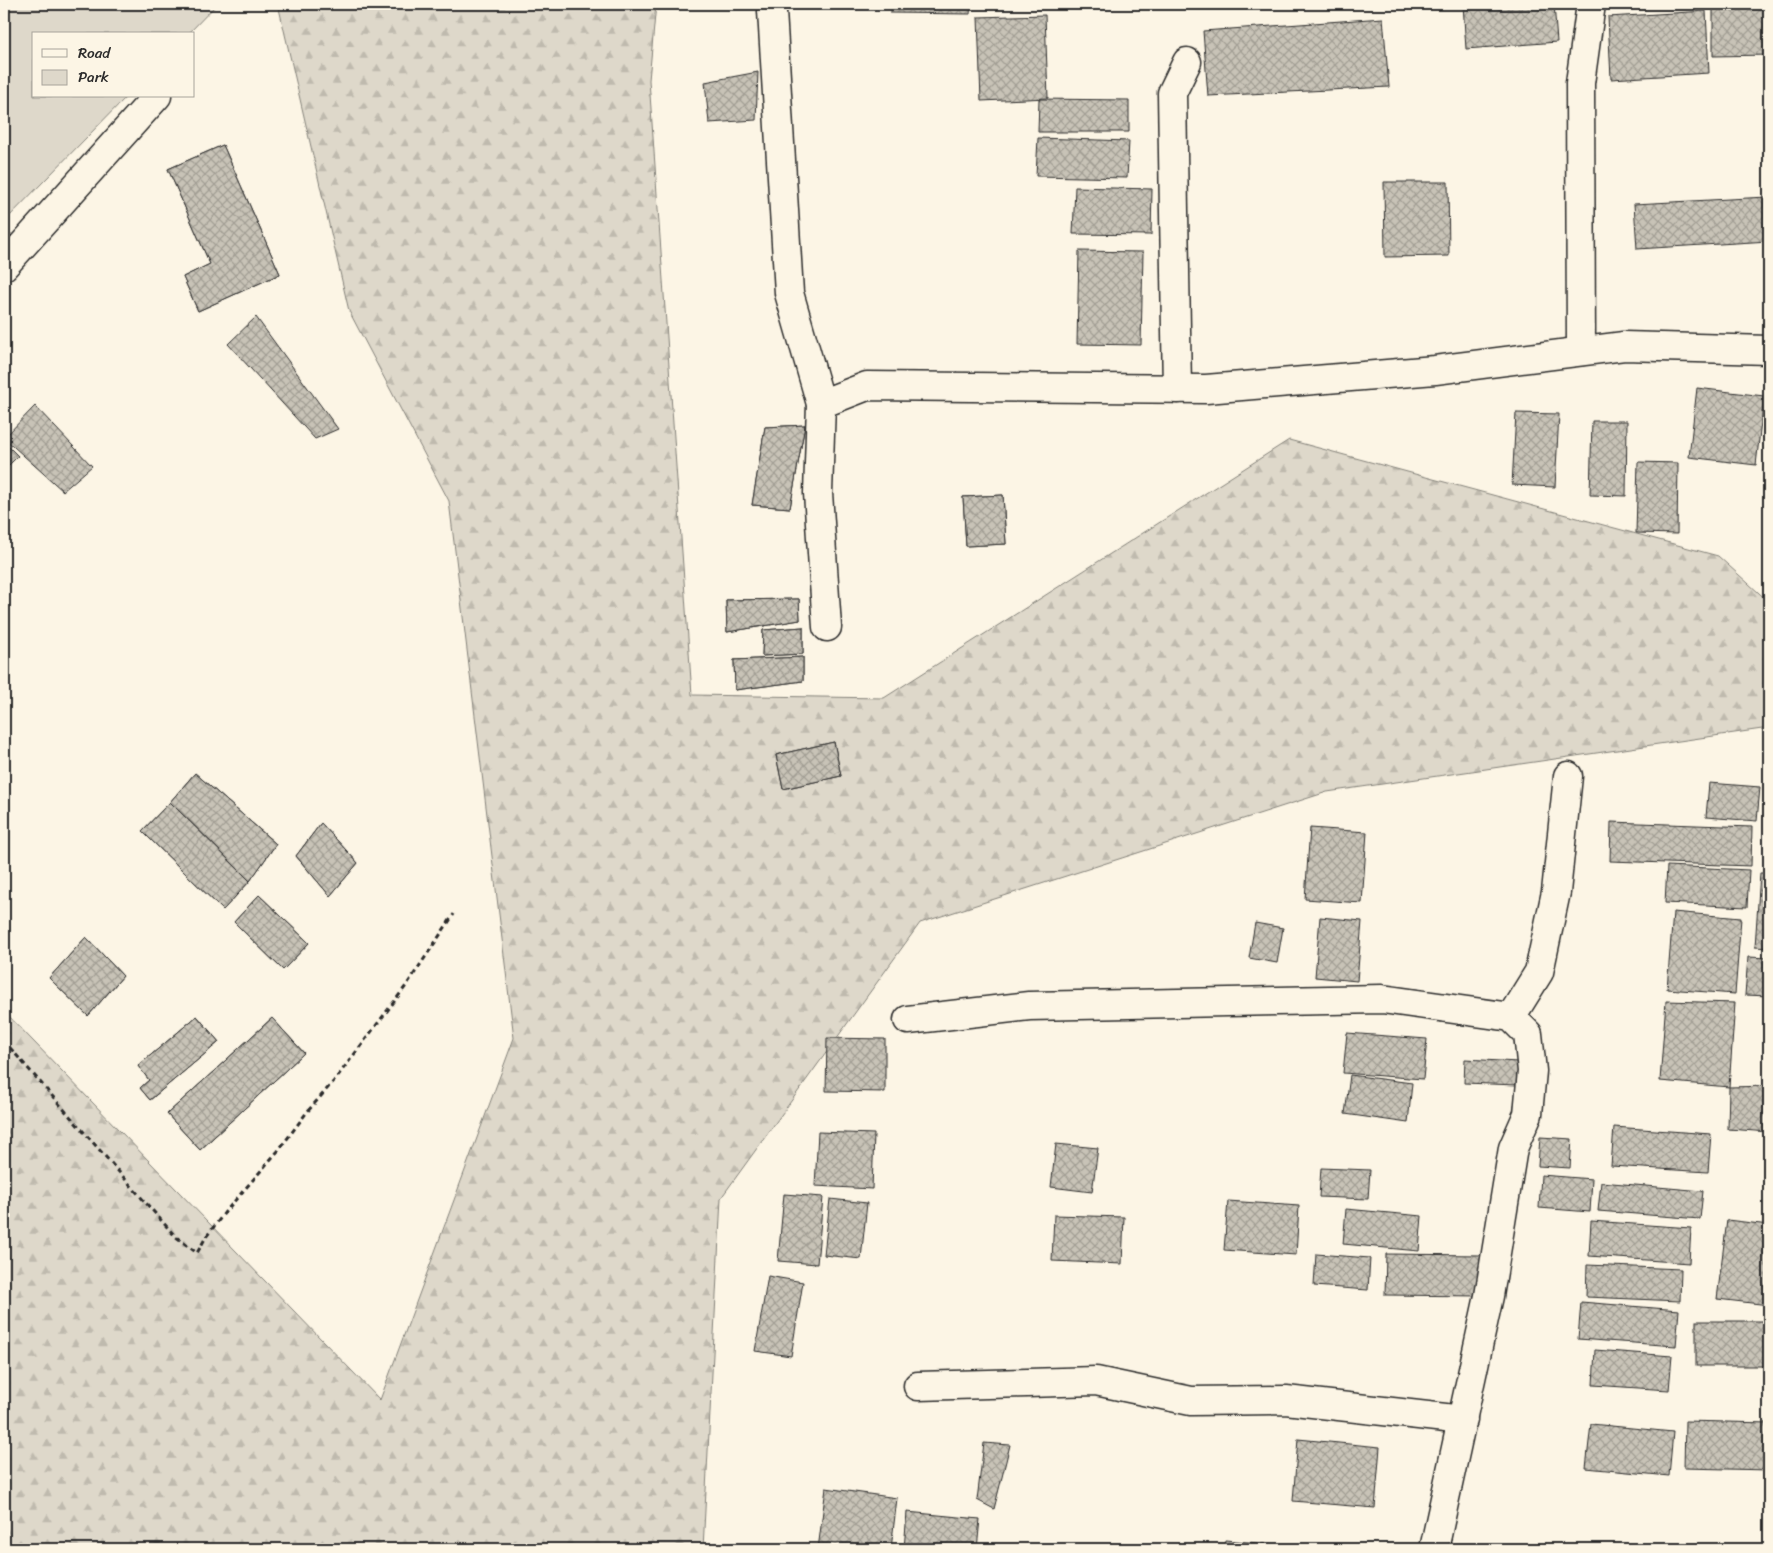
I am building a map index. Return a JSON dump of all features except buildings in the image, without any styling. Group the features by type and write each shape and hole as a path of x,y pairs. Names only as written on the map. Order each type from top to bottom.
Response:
{"street":[{"path":"1581,351 1580,82 1591,4"},
{"path":"772,11 789,293 821,404 818,493 827,627"},
{"path":"1177,389 1172,93 1187,62"},
{"path":"4,266 155,98"},
{"path":"821,404 867,386 1206,389 1435,370 1624,346 1769,350"},
{"path":"1511,1017 1539,972 1556,892 1568,776"},
{"path":"908,1020 1028,1006 1382,999 1511,1017 1528,1034 1532,1071 1528,1114 1514,1148 1489,1296 1434,1549"},
{"path":"918,1386 1096,1381 1191,1401 1286,1400 1463,1420"}],"path":[{"path":"4,1041 175,1236 197,1253 206,1237 225,1212 278,1151 307,1112 334,1081 406,986 454,914"}],"green space":[{"path":"4,4 217,4 190,32 32,32 32,98 125,98 4,222"},
{"path":"278,4 656,4 649,80 692,695 884,698 1289,440 1718,556 1769,602 1769,728 1327,792 920,923 721,1198 703,1549 4,1549 4,1011 380,1400 514,1038 449,501 349,311"}]}
